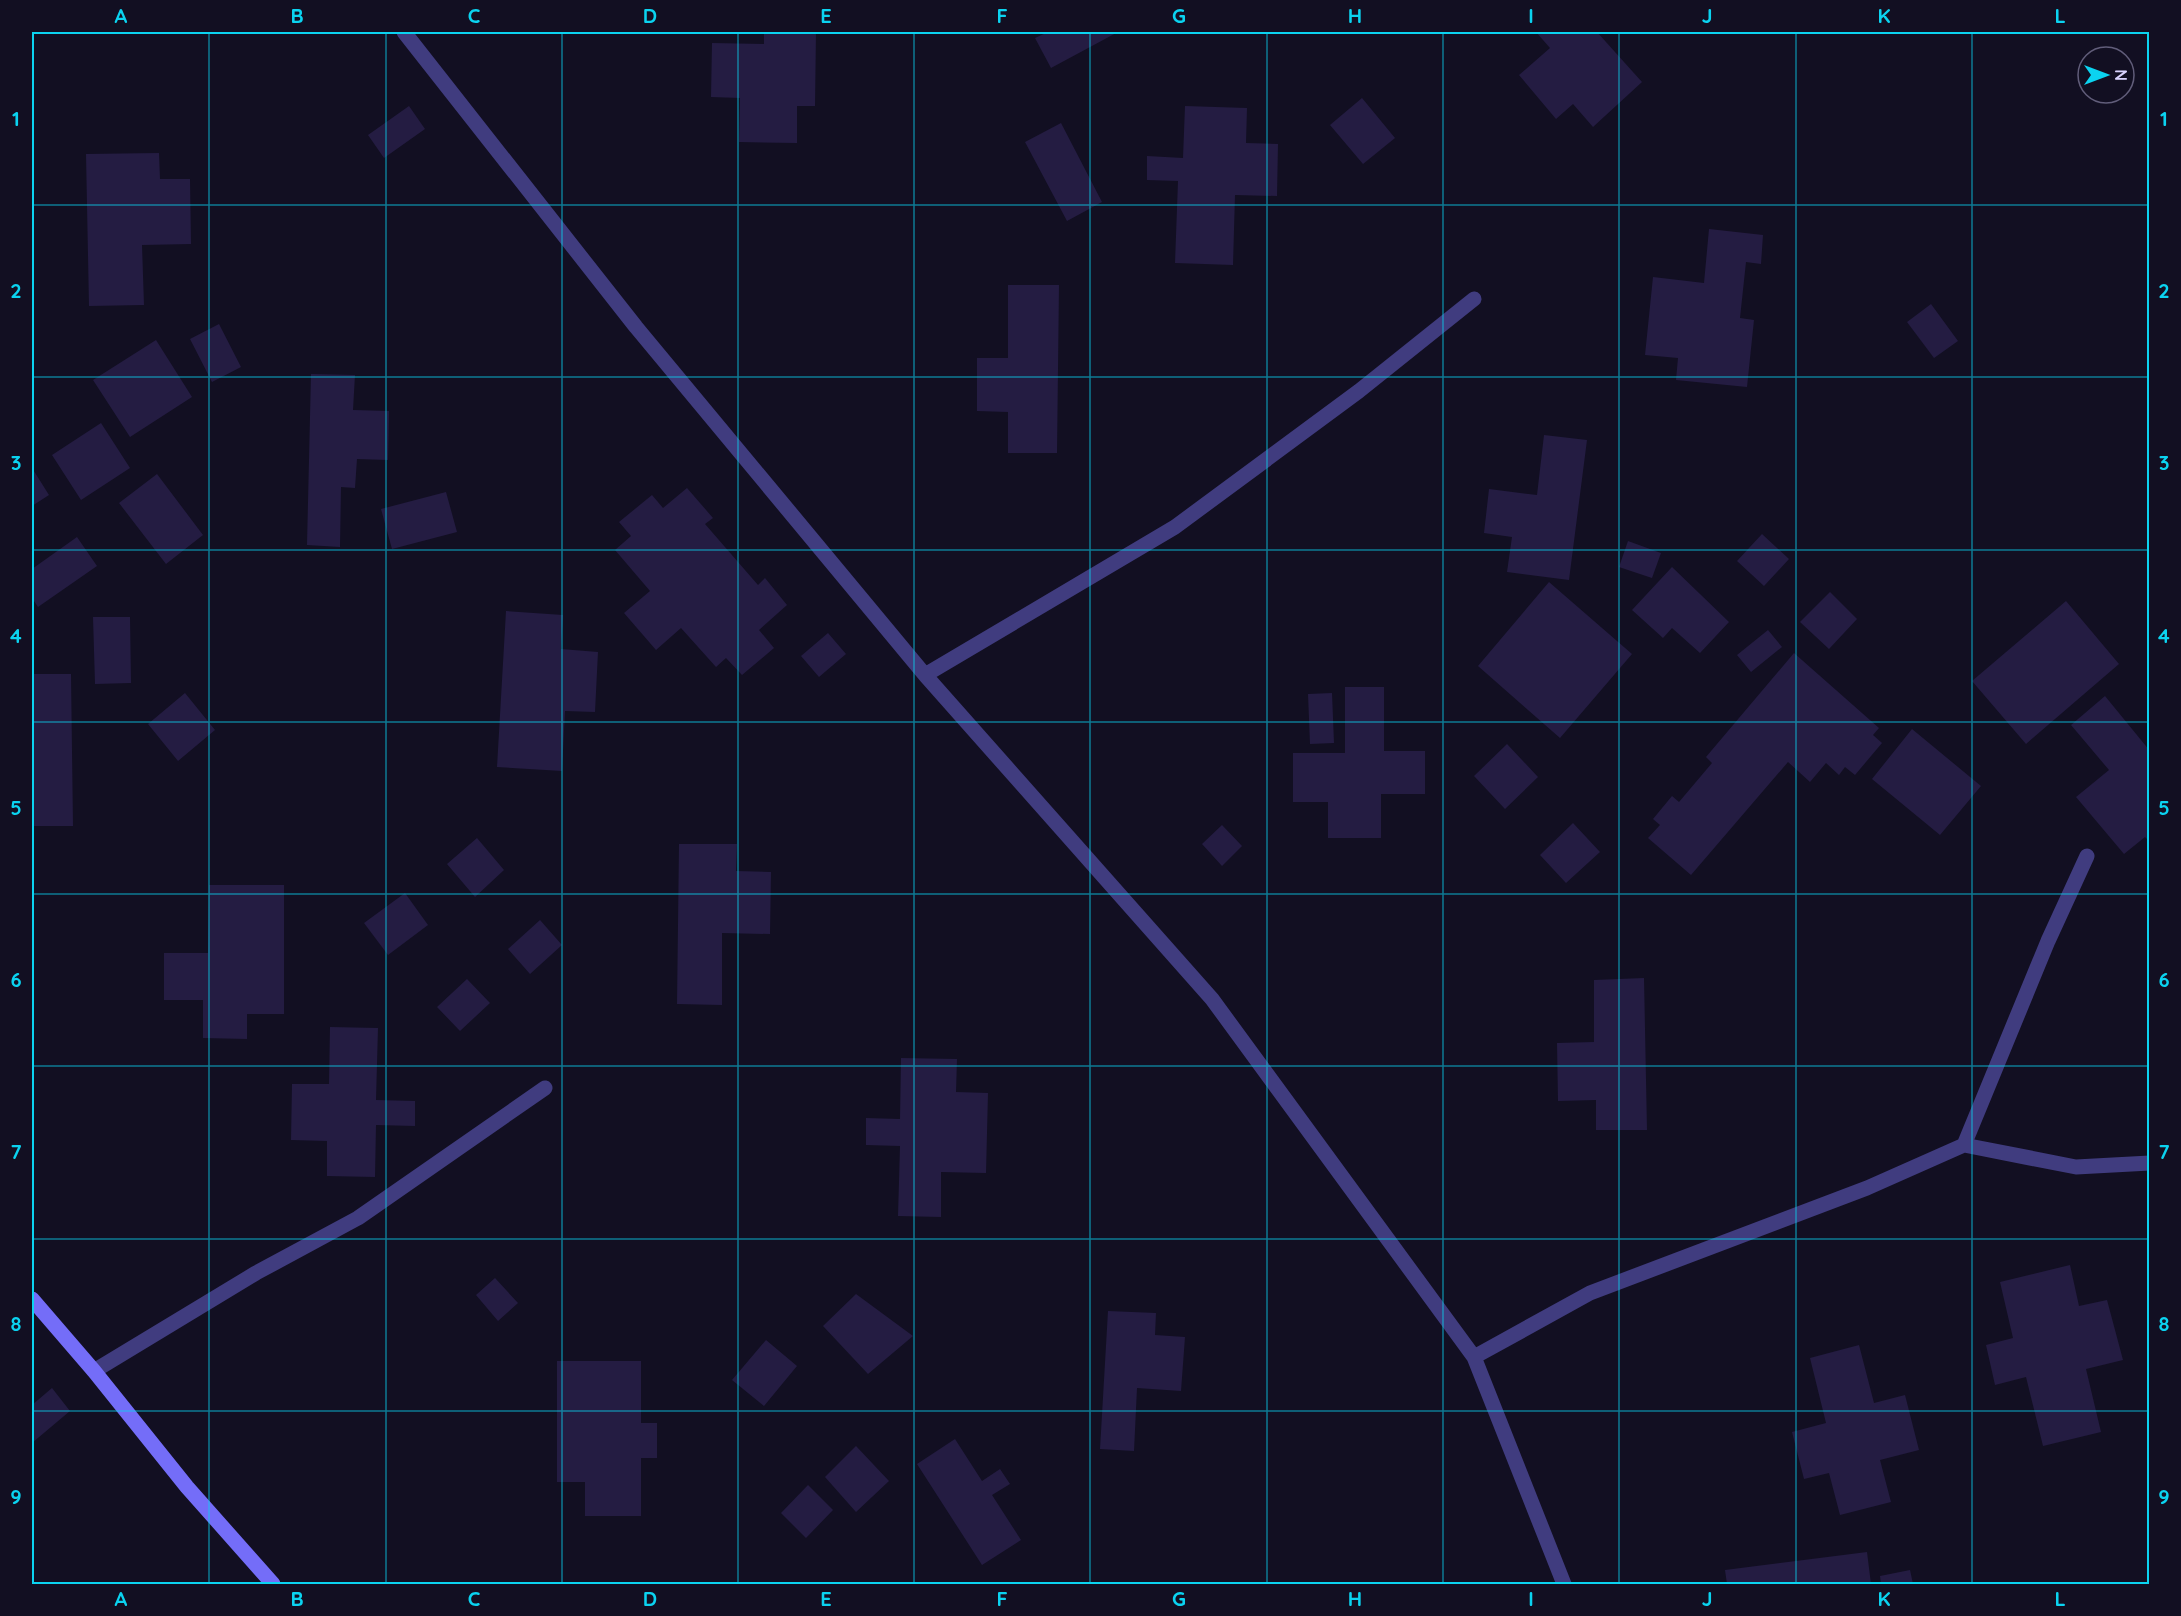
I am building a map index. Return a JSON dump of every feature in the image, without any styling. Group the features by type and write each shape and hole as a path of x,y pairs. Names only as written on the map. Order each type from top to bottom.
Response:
{"street":[{"path":"404,32 636,327 925,675 1212,999 1474,1357 1564,1584"},
{"path":"925,675 1175,527 1359,391 1474,298"},
{"path":"1964,1145 2048,941 2087,856"},
{"path":"94,1371 256,1273 358,1218 545,1088"},
{"path":"1474,1357 1590,1293 1867,1188 1964,1145 2076,1167 2150,1163"},
{"path":"32,1299 94,1371 187,1487 273,1584"}],"building":[{"path":"764,32 816,32 815,106 797,106 797,143 739,142 740,98 711,97 712,43 764,44"},
{"path":"1048,32 1118,32 1051,68 1035,38"},
{"path":"1536,32 1597,32 1642,82 1593,127 1573,104 1556,119 1519,75 1550,48"},
{"path":"1362,98 1395,138 1363,164 1330,125"},
{"path":"409,106 425,129 384,158 368,135"},
{"path":"1185,106 1247,108 1246,143 1278,144 1277,196 1235,195 1233,265 1175,263 1178,181 1147,180 1147,156 1183,158"},
{"path":"1061,123 1102,202 1067,221 1025,142"},
{"path":"159,153 160,179 190,179 191,244 142,245 144,305 89,306 86,154"},
{"path":"1709,229 1763,235 1761,264 1746,262 1740,318 1754,320 1747,387 1676,380 1678,358 1645,355 1653,277 1704,283"},
{"path":"1008,285 1059,285 1057,453 1008,453 1008,412 977,411 977,358 1008,358"},
{"path":"1931,304 1958,341 1934,358 1907,322"},
{"path":"219,324 241,367 212,382 190,339"},
{"path":"156,340 192,397 130,437 93,380"},
{"path":"311,374 355,375 353,410 389,411 388,460 357,459 355,488 341,487 340,547 307,545"},
{"path":"101,423 130,468 81,500 52,455"},
{"path":"1544,435 1587,440 1569,580 1507,572 1512,537 1484,533 1489,489 1537,495"},
{"path":"32,468 49,495 32,506"},
{"path":"157,474 203,535 166,564 119,503"},
{"path":"687,488 713,518 705,524 758,585 765,578 787,605 759,630 774,648 742,675 726,658 716,667 681,628 656,650 624,613 650,591 615,550 631,536 619,522 652,495 663,508"},
{"path":"446,492 457,532 392,549 381,509"},
{"path":"1762,534 1789,559 1764,586 1737,561"},
{"path":"77,537 97,566 38,607 32,598 32,569"},
{"path":"1628,541 1661,553 1652,578 1619,567"},
{"path":"1672,567 1729,622 1700,653 1672,628 1663,638 1632,610"},
{"path":"1549,582 1632,654 1560,738 1478,666"},
{"path":"1830,592 1857,619 1829,649 1800,622"},
{"path":"2066,601 2119,664 2026,744 1972,681"},
{"path":"506,611 563,615 561,649 598,652 595,712 565,711 562,771 497,767"},
{"path":"93,617 130,617 131,683 95,684"},
{"path":"1768,630 1782,647 1751,672 1737,655"},
{"path":"828,633 846,654 819,677 801,656"},
{"path":"1794,653 1879,728 1873,735 1882,743 1855,775 1845,767 1839,775 1826,763 1810,782 1788,762 1691,875 1648,838 1660,825 1653,819 1672,796 1679,802 1712,763 1706,757"},
{"path":"32,674 71,674 73,826 32,826"},
{"path":"1345,687 1384,687 1384,751 1425,751 1425,794 1381,794 1381,838 1328,838 1328,802 1293,802 1293,753 1345,753"},
{"path":"185,693 215,730 178,761 148,724"},
{"path":"1332,693 1334,743 1310,744 1308,694"},
{"path":"2105,696 2150,751 2150,842 2145,837 2124,854 2076,797 2109,770 2071,725"},
{"path":"1912,729 1981,786 1940,835 1872,779"},
{"path":"1507,744 1538,777 1505,809 1474,776"},
{"path":"1573,823 1600,852 1566,883 1540,855"},
{"path":"1222,825 1242,846 1222,866 1202,844"},
{"path":"477,838 504,870 475,897 447,864"},
{"path":"679,844 737,844 736,871 771,872 770,934 722,933 722,1005 677,1004"},
{"path":"209,885 284,885 284,1014 247,1014 247,1039 203,1038 203,1000 164,1000 164,953 208,953"},
{"path":"405,893 428,925 388,955 364,923"},
{"path":"540,920 562,945 530,974 508,949"},
{"path":"1644,978 1647,1130 1596,1130 1596,1100 1558,1101 1557,1043 1594,1042 1594,980"},
{"path":"467,979 490,1003 460,1031 437,1007"},
{"path":"330,1027 378,1028 376,1100 415,1101 415,1126 376,1125 375,1177 327,1176 327,1141 291,1140 292,1084 329,1084"},
{"path":"901,1058 957,1059 956,1092 988,1093 986,1173 941,1172 941,1217 898,1216 900,1146 866,1145 866,1118 900,1119"},
{"path":"2070,1265 2079,1306 2107,1300 2123,1360 2086,1369 2101,1432 2043,1446 2026,1377 1995,1385 1986,1345 2013,1338 2000,1282"},
{"path":"495,1278 518,1303 498,1321 476,1295"},
{"path":"856,1294 913,1336 868,1374 823,1326"},
{"path":"1108,1311 1156,1313 1155,1335 1185,1337 1181,1391 1137,1388 1134,1451 1100,1449"},
{"path":"766,1340 797,1366 764,1406 732,1380"},
{"path":"1859,1345 1874,1403 1905,1395 1919,1450 1880,1460 1891,1502 1840,1515 1829,1473 1804,1479 1792,1432 1826,1423 1810,1358"},
{"path":"557,1361 641,1361 641,1423 657,1423 657,1458 641,1458 641,1516 585,1516 585,1482 557,1482"},
{"path":"52,1388 70,1411 32,1443 32,1405"},
{"path":"955,1439 982,1481 1000,1469 1010,1484 992,1495 1021,1540 982,1565 917,1464"},
{"path":"856,1446 889,1481 856,1512 825,1477"},
{"path":"808,1485 833,1510 806,1538 781,1513"},
{"path":"1867,1552 1871,1584 1727,1584 1725,1570"},
{"path":"1910,1570 1913,1584 1881,1584 1880,1576"}]}
